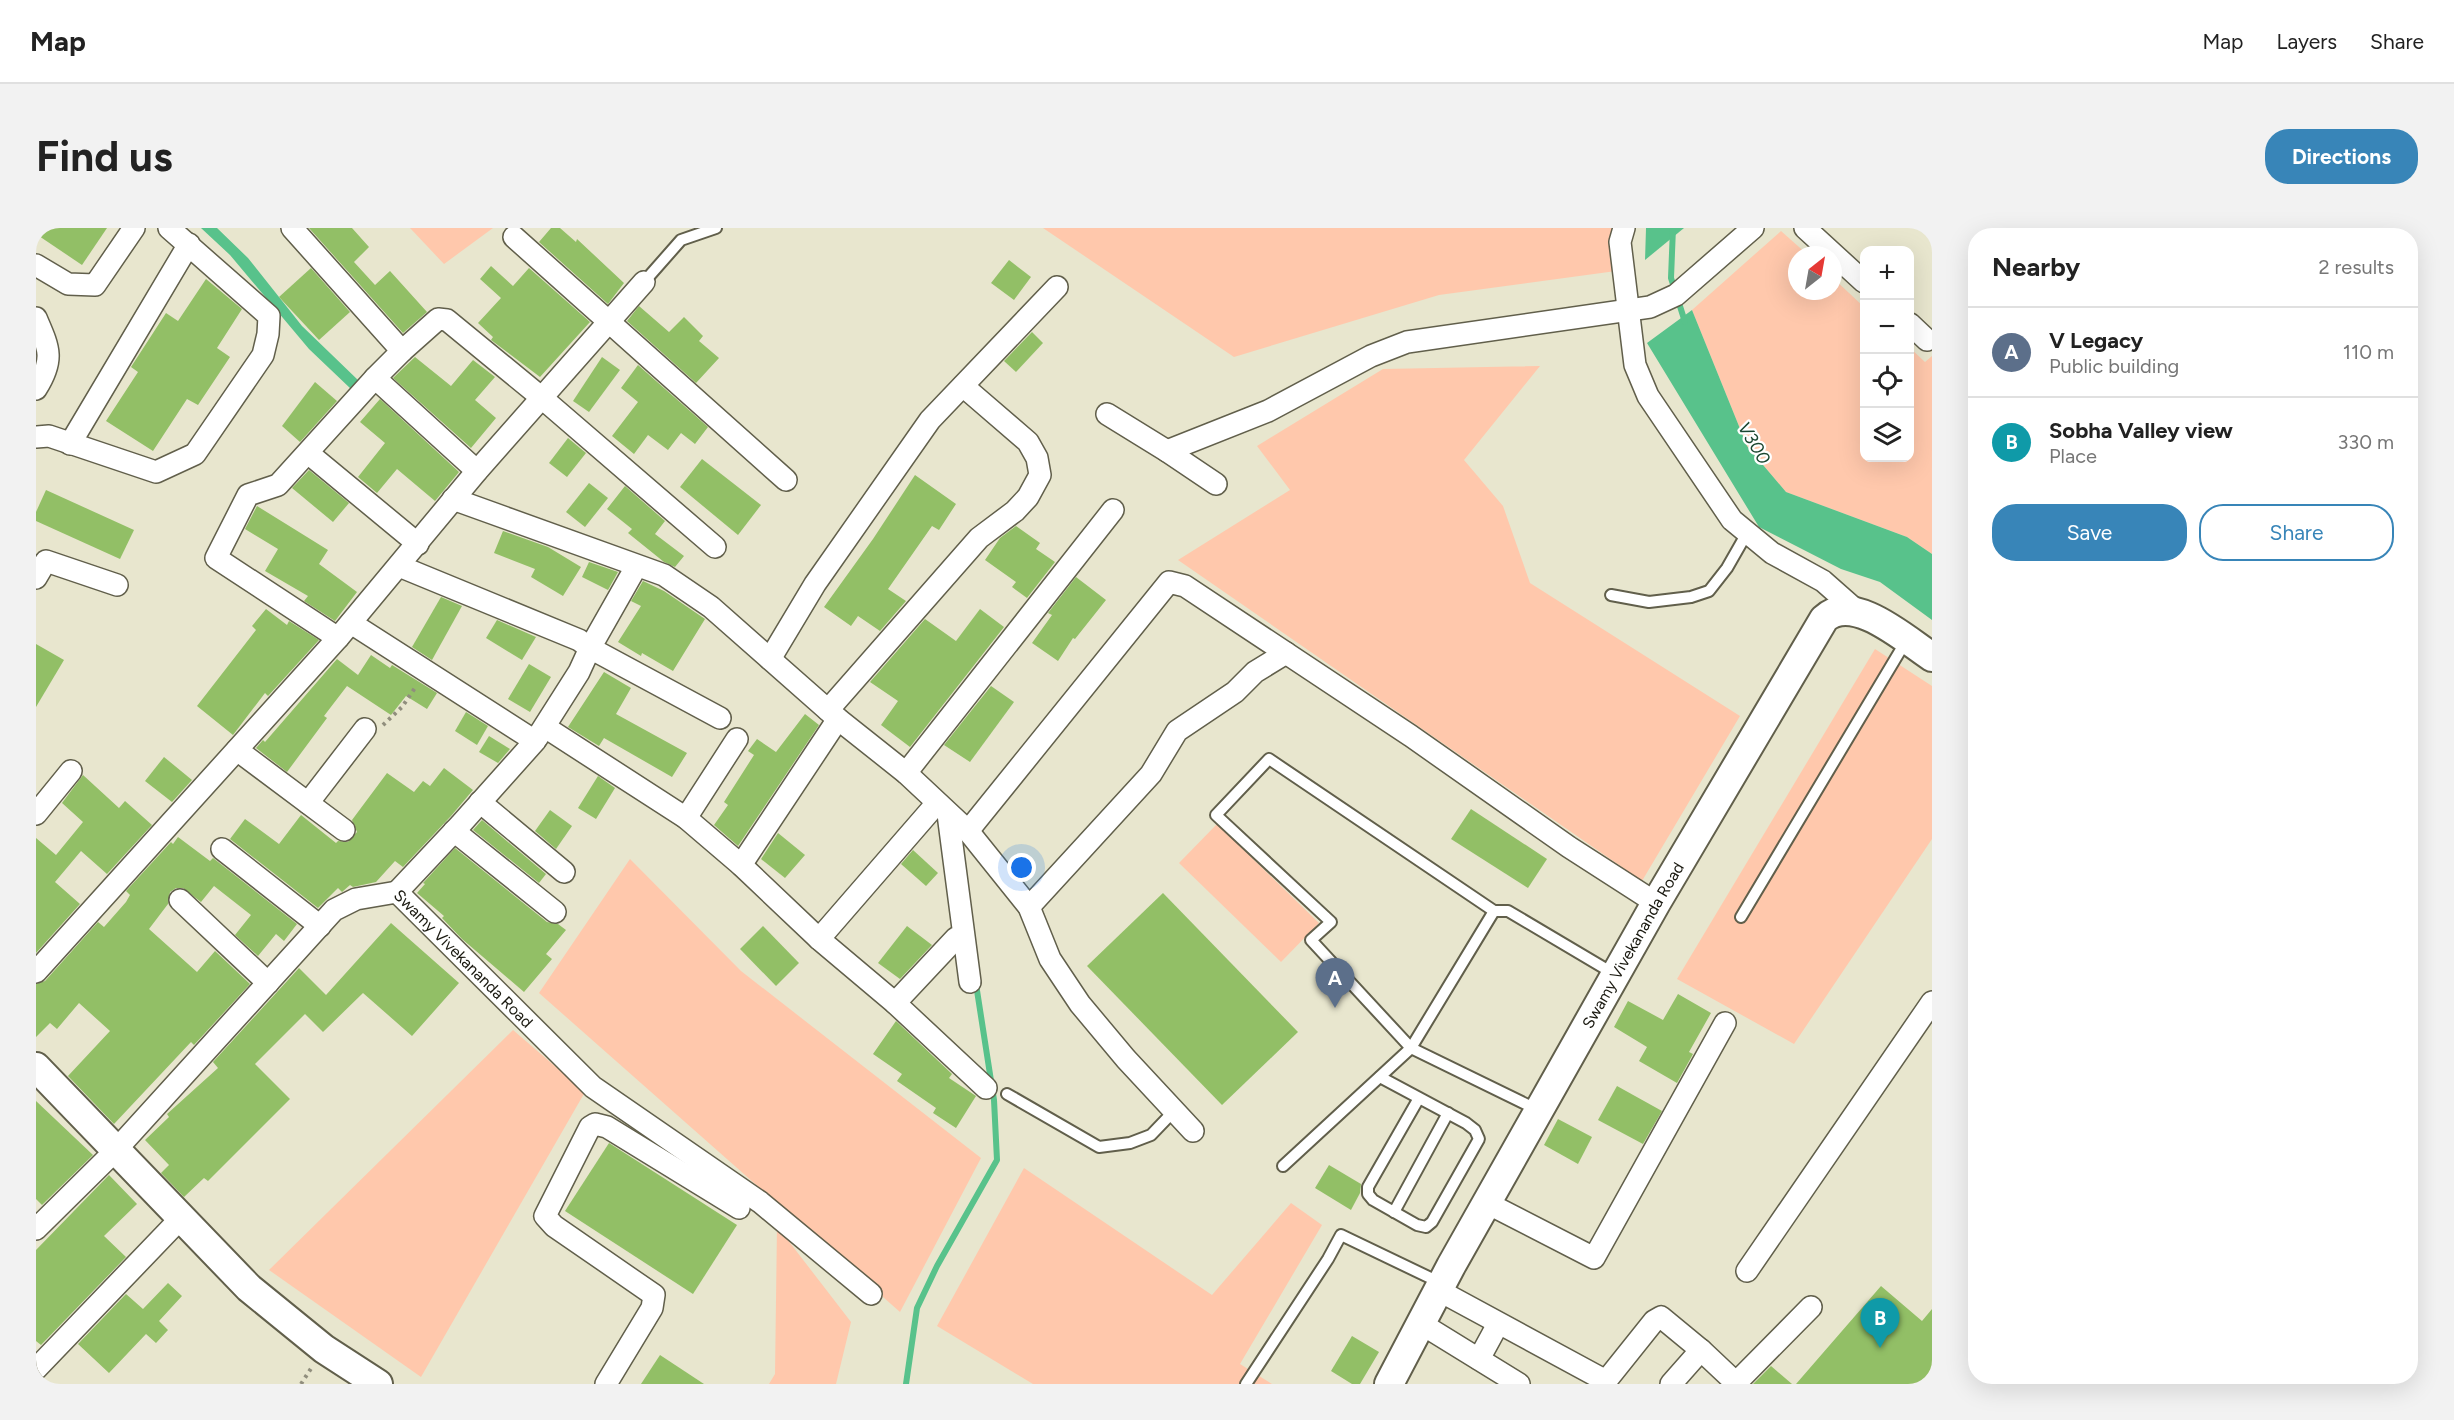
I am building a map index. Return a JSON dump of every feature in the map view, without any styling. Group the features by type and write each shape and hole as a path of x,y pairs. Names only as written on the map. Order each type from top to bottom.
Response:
{"street":[{"path":"36,265 68,284 95,285 134,228"},
{"path":"36,437 49,436 156,472 195,454 263,355 269,316 169,228"},
{"path":"292,228 402,351"},
{"path":"1624,228 1620,242 1635,365 1648,396 1732,520 1772,553 1823,581 1857,611 1870,616 1932,657"},
{"path":"1167,451 1268,411 1371,356 1407,342 1650,307 1672,297 1753,228"},
{"path":"1805,228 1860,278"},
{"path":"514,237 786,480"},
{"path":"70,444 189,244"},
{"path":"36,972 345,631 453,499 644,282"},
{"path":"770,659 814,584 930,420 1057,287"},
{"path":"36,318 50,350 44,377 36,390"},
{"path":"715,547 542,398 447,320 438,320 375,378 278,485 248,495 216,558 345,631 426,671 540,734 686,818 741,865 819,939 895,1003 986,1088"},
{"path":"1914,328 1927,340"},
{"path":"375,378 477,471"},
{"path":"741,865 833,714 979,538 1015,511 1028,497 1040,475 1036,458 1028,442 963,386"},
{"path":"1107,414 1216,484"},
{"path":"308,453 417,544"},
{"path":"453,499 636,567 664,575 711,607 833,714 906,773 968,831 1029,907 1050,958 1080,1004 1126,1059 1193,1131"},
{"path":"906,773 1113,510"},
{"path":"36,578 46,561 117,585"},
{"path":"399,566 579,640 720,718"},
{"path":"397,892 540,734 579,672 636,567"},
{"path":"968,831 1169,582 1185,586 1411,736 1569,847 1656,903"},
{"name":"Swamy Vivekananda Road","path":"1389,1384 1420,1323 1656,903 1824,619 1832,611 1844,609 1857,611"},
{"path":"1029,907 1151,774 1177,731 1235,692 1255,672 1286,653"},
{"path":"308,803 365,729"},
{"path":"686,818 737,739"},
{"path":"237,750 345,831"},
{"path":"36,814 71,771"},
{"path":"480,802 564,872"},
{"path":"819,939 943,808"},
{"path":"943,808 970,982"},
{"path":"454,831 555,912"},
{"path":"222,849 320,926"},
{"name":"Swamy Vivekananda Road","path":"36,1229 115,1150 334,910 356,899 397,892 593,1088 760,1202 870,1294"},
{"path":"180,900 268,983"},
{"path":"895,1003 956,938"},
{"path":"1747,1271 1932,1002"},
{"path":"1487,1203 1594,1258 1725,1023"},
{"path":"36,1067 249,1288 324,1349 378,1384"},
{"path":"606,1384 652,1308 654,1295 554,1226 545,1216 590,1127 595,1124 607,1126 739,1208"},
{"path":"36,1369 180,1219"},
{"path":"1440,1287 1498,1323 1605,1383 1654,1320 1661,1317 1736,1383 1811,1307"},
{"path":"1420,1323 1519,1384"},
{"path":"1479,1359 1498,1323"},
{"path":"1671,1384 1701,1350"}],"lane":[{"path":"644,282 681,240 716,228"},
{"path":"1611,595 1649,602 1691,597 1709,591 1727,568 1748,533"},
{"path":"1741,917 1906,640"},
{"path":"1539,1110 1411,1048 1311,940 1331,922 1216,815 1269,759 1494,911 1508,911 1616,975"},
{"path":"1283,1166 1411,1048 1494,911"},
{"path":"1380,1077 1448,1113 1475,1130 1479,1139 1432,1222 1426,1227 1417,1225 1394,1212 1373,1200 1368,1194 1368,1186 1419,1098"},
{"path":"1007,1094 1099,1147 1130,1143 1150,1135 1175,1110"},
{"path":"1394,1212 1448,1113"},
{"path":"1246,1384 1328,1259 1341,1235 1440,1287"}],"path":[{"path":"365,729 383,725 391,720 426,671"}],"shaded area":[{"path":"201,228 217,228 248,258 302,326 359,381 351,389 309,349 230,255"},
{"path":"410,228 493,228 444,264"},
{"path":"1043,228 1622,228 1616,271 1439,295 1234,357"},
{"path":"1646,228 1684,228 1645,260"},
{"path":"1781,231 1798,246 1788,246 1788,300 1842,300 1842,286 1860,303 1860,462 1914,462 1914,352 1925,362 1932,356 1932,554 1907,537 1786,492 1747,446 1692,310"},
{"path":"1692,310 1747,446 1786,492 1907,537 1932,554 1932,620 1880,582 1841,569 1759,527 1647,343"},
{"path":"1540,366 1464,460 1503,506 1530,583 1740,716 1642,881 1178,560 1290,490 1257,446 1383,369"},
{"path":"1875,649 1932,686 1932,839 1794,1044 1677,979"},
{"path":"1217,824 1319,923 1281,962 1179,863"},
{"path":"630,859 741,971 981,1158 900,1312 539,993"},
{"path":"513,1030 585,1092 421,1377 269,1270"},
{"path":"1024,1168 1212,1295 1291,1203 1322,1225 1240,1364 1272,1384 1033,1384 937,1326"},
{"path":"777,1226 851,1322 836,1384 769,1384 775,1374"}],"building":[{"path":"36,228 107,228 82,265 36,234"},
{"path":"309,228 352,228 369,247 354,262 375,285 390,271 427,312 403,333"},
{"path":"551,228 560,228 576,242 577,239 624,283 608,304 539,242"},
{"path":"1009,260 1031,277 1014,300 991,283"},
{"path":"491,266 513,286 529,268 590,322 540,377 491,340 493,337 478,323 501,298 480,279"},
{"path":"311,268 350,312 319,340 279,297"},
{"path":"206,279 242,309 217,348 230,357 198,405 187,399 153,451 106,421 138,372 131,367 166,313 178,321"},
{"path":"639,306 669,332 684,317 703,336 699,341 719,358 696,383 627,321"},
{"path":"1032,332 1043,343 1016,372 1004,361"},
{"path":"415,357 451,386 473,360 495,377 475,400 496,418 471,448 393,378"},
{"path":"602,357 620,370 589,412 573,401"},
{"path":"638,365 708,427 695,444 681,433 668,450 648,435 634,454 612,436 638,402 621,388"},
{"path":"315,382 337,401 300,442 282,426"},
{"path":"380,399 459,472 435,501 397,469 377,493 358,477 385,443 360,422"},
{"path":"568,438 586,453 567,477 549,463"},
{"path":"702,459 761,505 738,535 680,487"},
{"path":"309,470 349,503 333,522 292,488"},
{"path":"915,475 956,504 939,530 932,526 888,589 906,601 880,631 858,616 851,626 824,607"},
{"path":"589,483 608,498 585,527 566,512"},
{"path":"625,486 665,521 655,534 684,556 675,567 664,562 628,533 632,529 607,509"},
{"path":"46,490 134,530 120,559 36,521 36,512"},
{"path":"257,506 328,550 319,564 357,592 335,621 304,601 308,596 265,571 278,549 245,529"},
{"path":"1016,526 1040,543 1036,549 1055,562 1027,598 1012,587 1016,582 985,560 1000,538"},
{"path":"503,531 548,547 581,567 563,596 531,577 535,569 494,553"},
{"path":"589,562 618,572 608,590 582,577"},
{"path":"1076,577 1106,600 1075,639 1073,638 1058,661 1032,643 1052,615 1048,613"},
{"path":"643,581 664,591 705,619 673,671 618,642 641,606 631,601"},
{"path":"441,597 462,606 432,660 412,647"},
{"path":"266,609 287,625 289,621 319,640 268,696 265,693 233,735 197,706 256,630 252,626"},
{"path":"980,609 1004,627 910,747 881,725 898,701 870,682 925,619 956,641"},
{"path":"497,620 536,637 522,660 486,638"},
{"path":"36,644 64,660 36,707"},
{"path":"371,655 390,668 392,665 437,693 427,709 406,696 391,715 347,686 324,716 327,718 287,772 256,748 263,740 265,742 337,659 358,675"},
{"path":"529,664 551,677 530,712 508,699"},
{"path":"604,672 631,688 616,714 687,753 672,777 604,738 599,746 568,727"},
{"path":"991,686 1014,702 970,762 944,745"},
{"path":"466,712 488,726 477,745 455,731"},
{"path":"805,714 819,725 738,846 714,825 728,805 724,802 754,755 748,751 757,739 776,752"},
{"path":"489,736 510,749 498,763 479,752"},
{"path":"164,757 192,780 172,802 145,781"},
{"path":"444,768 473,790 451,816 403,867 395,861 376,882 353,887 350,885 342,892 338,888 318,908 230,839 245,819 279,844 301,815 336,843 338,841 348,842 357,832 352,820 387,773 414,792 423,781 430,786"},
{"path":"83,775 119,808 125,801 152,825 107,874 81,851 55,882 80,904 36,953 36,838 56,855 83,822 62,803"},
{"path":"598,776 615,788 596,819 578,808"},
{"path":"1471,809 1547,859 1528,888 1451,839"},
{"path":"550,810 572,826 556,849 535,831"},
{"path":"482,820 546,874 539,883 473,830"},
{"path":"778,833 805,855 785,878 761,859"},
{"path":"178,837 210,861 213,858 297,924 284,941 276,934 258,956 235,935 251,915 214,886 201,902 183,888 176,888 170,892 168,904 149,929 197,972 215,951 250,984 194,1045 191,1042 114,1124 68,1076 110,1031 79,1003 57,1029 50,1023 36,1037 36,984 45,981 98,922 104,927 126,902 130,895 126,891"},
{"path":"455,848 547,922 558,924 566,930 546,954 552,959 524,992 462,939 442,918 444,916 417,893 425,884 423,883"},
{"path":"913,850 938,873 926,886 901,864"},
{"path":"1163,893 1298,1032 1222,1105 1087,966"},
{"path":"391,923 459,983 412,1036 363,993 323,1032 305,1014 255,1064 290,1099 208,1181 204,1178 184,1197 161,1173 169,1165 145,1140 169,1117 167,1114 218,1068 213,1062 299,968 326,995"},
{"path":"763,926 799,963 776,986 740,949"},
{"path":"907,926 932,945 900,979 878,963"},
{"path":"1678,994 1711,1013 1689,1052 1693,1054 1677,1083 1639,1061 1647,1047 1614,1027 1628,1001 1663,1020"},
{"path":"896,1021 952,1074 949,1078 976,1096 956,1128 933,1113 936,1108 897,1081 902,1074 873,1054"},
{"path":"1617,1086 1662,1111 1643,1144 1598,1120"},
{"path":"36,1101 93,1155 42,1205 36,1199"},
{"path":"1558,1119 1592,1137 1578,1164 1544,1145"},
{"path":"609,1143 737,1225 693,1294 565,1211"},
{"path":"1329,1165 1361,1184 1360,1193 1351,1210 1315,1188"},
{"path":"109,1175 137,1204 104,1236 126,1257 41,1345 36,1341 36,1250"},
{"path":"168,1283 182,1296 159,1321 168,1330 156,1343 146,1334 109,1373 78,1344 126,1294 143,1309"},
{"path":"1881,1286 1922,1321 1932,1309 1932,1375 1924,1384 1796,1384"},
{"path":"1352,1336 1379,1352 1360,1384 1352,1384 1331,1371"},
{"path":"660,1355 704,1384 641,1384"},
{"path":"1771,1366 1792,1384 1753,1384"}],"waterway":[{"name":"V300","path":"1673,228 1671,278 1685,322"},
{"path":"906,1384 917,1308 937,1266 997,1160 994,1100 976,984"}],"place":[{"name":"V Legacy","path":"1335,1008"},
{"name":"Sobha Valley view","path":"1880,1348"}]}
